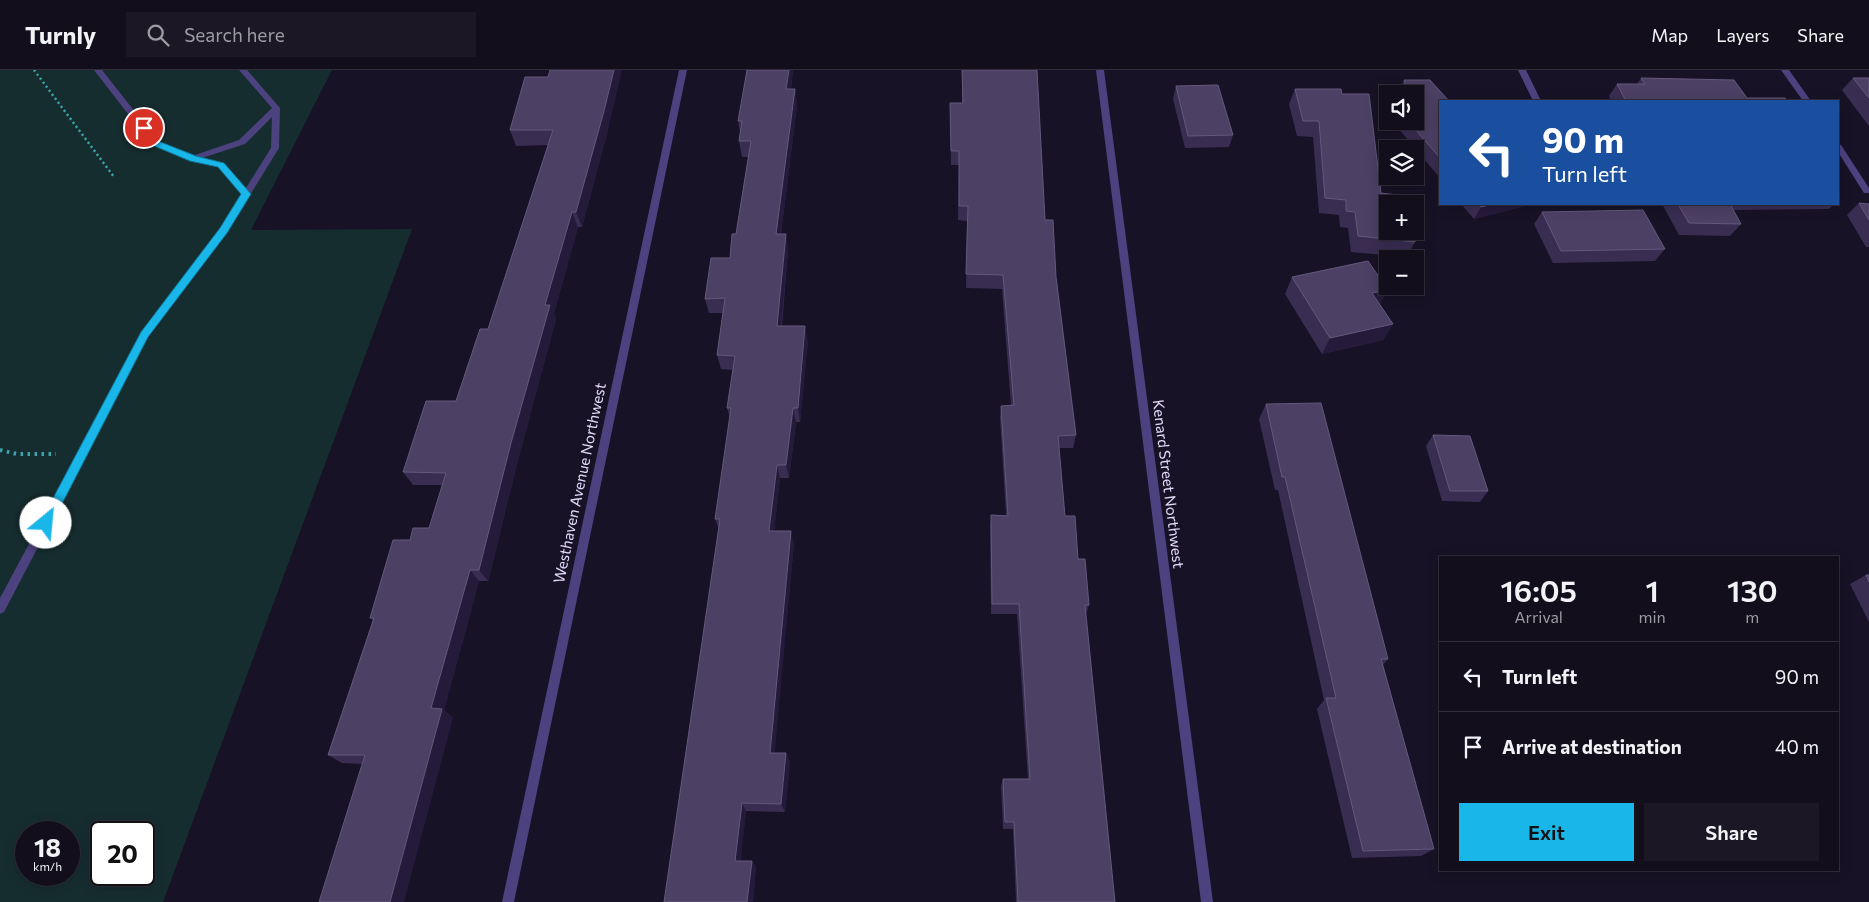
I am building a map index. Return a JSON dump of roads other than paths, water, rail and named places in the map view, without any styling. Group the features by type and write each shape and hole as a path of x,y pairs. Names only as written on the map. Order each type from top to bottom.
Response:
{"street":[{"path":"98,70 155,143 193,158 221,165 246,194"},
{"path":"0,609 145,335 224,230 275,148 276,108 243,70"},
{"name":"Westhaven Avenue Northwest","path":"508,902 683,70"},
{"name":"Kenard Street Northwest","path":"1100,70 1208,902"},
{"path":"1522,70 1537,100"},
{"path":"1785,70 1805,100"},
{"path":"193,158 242,142 276,108"},
{"path":"1839,149 1867,191"}]}
